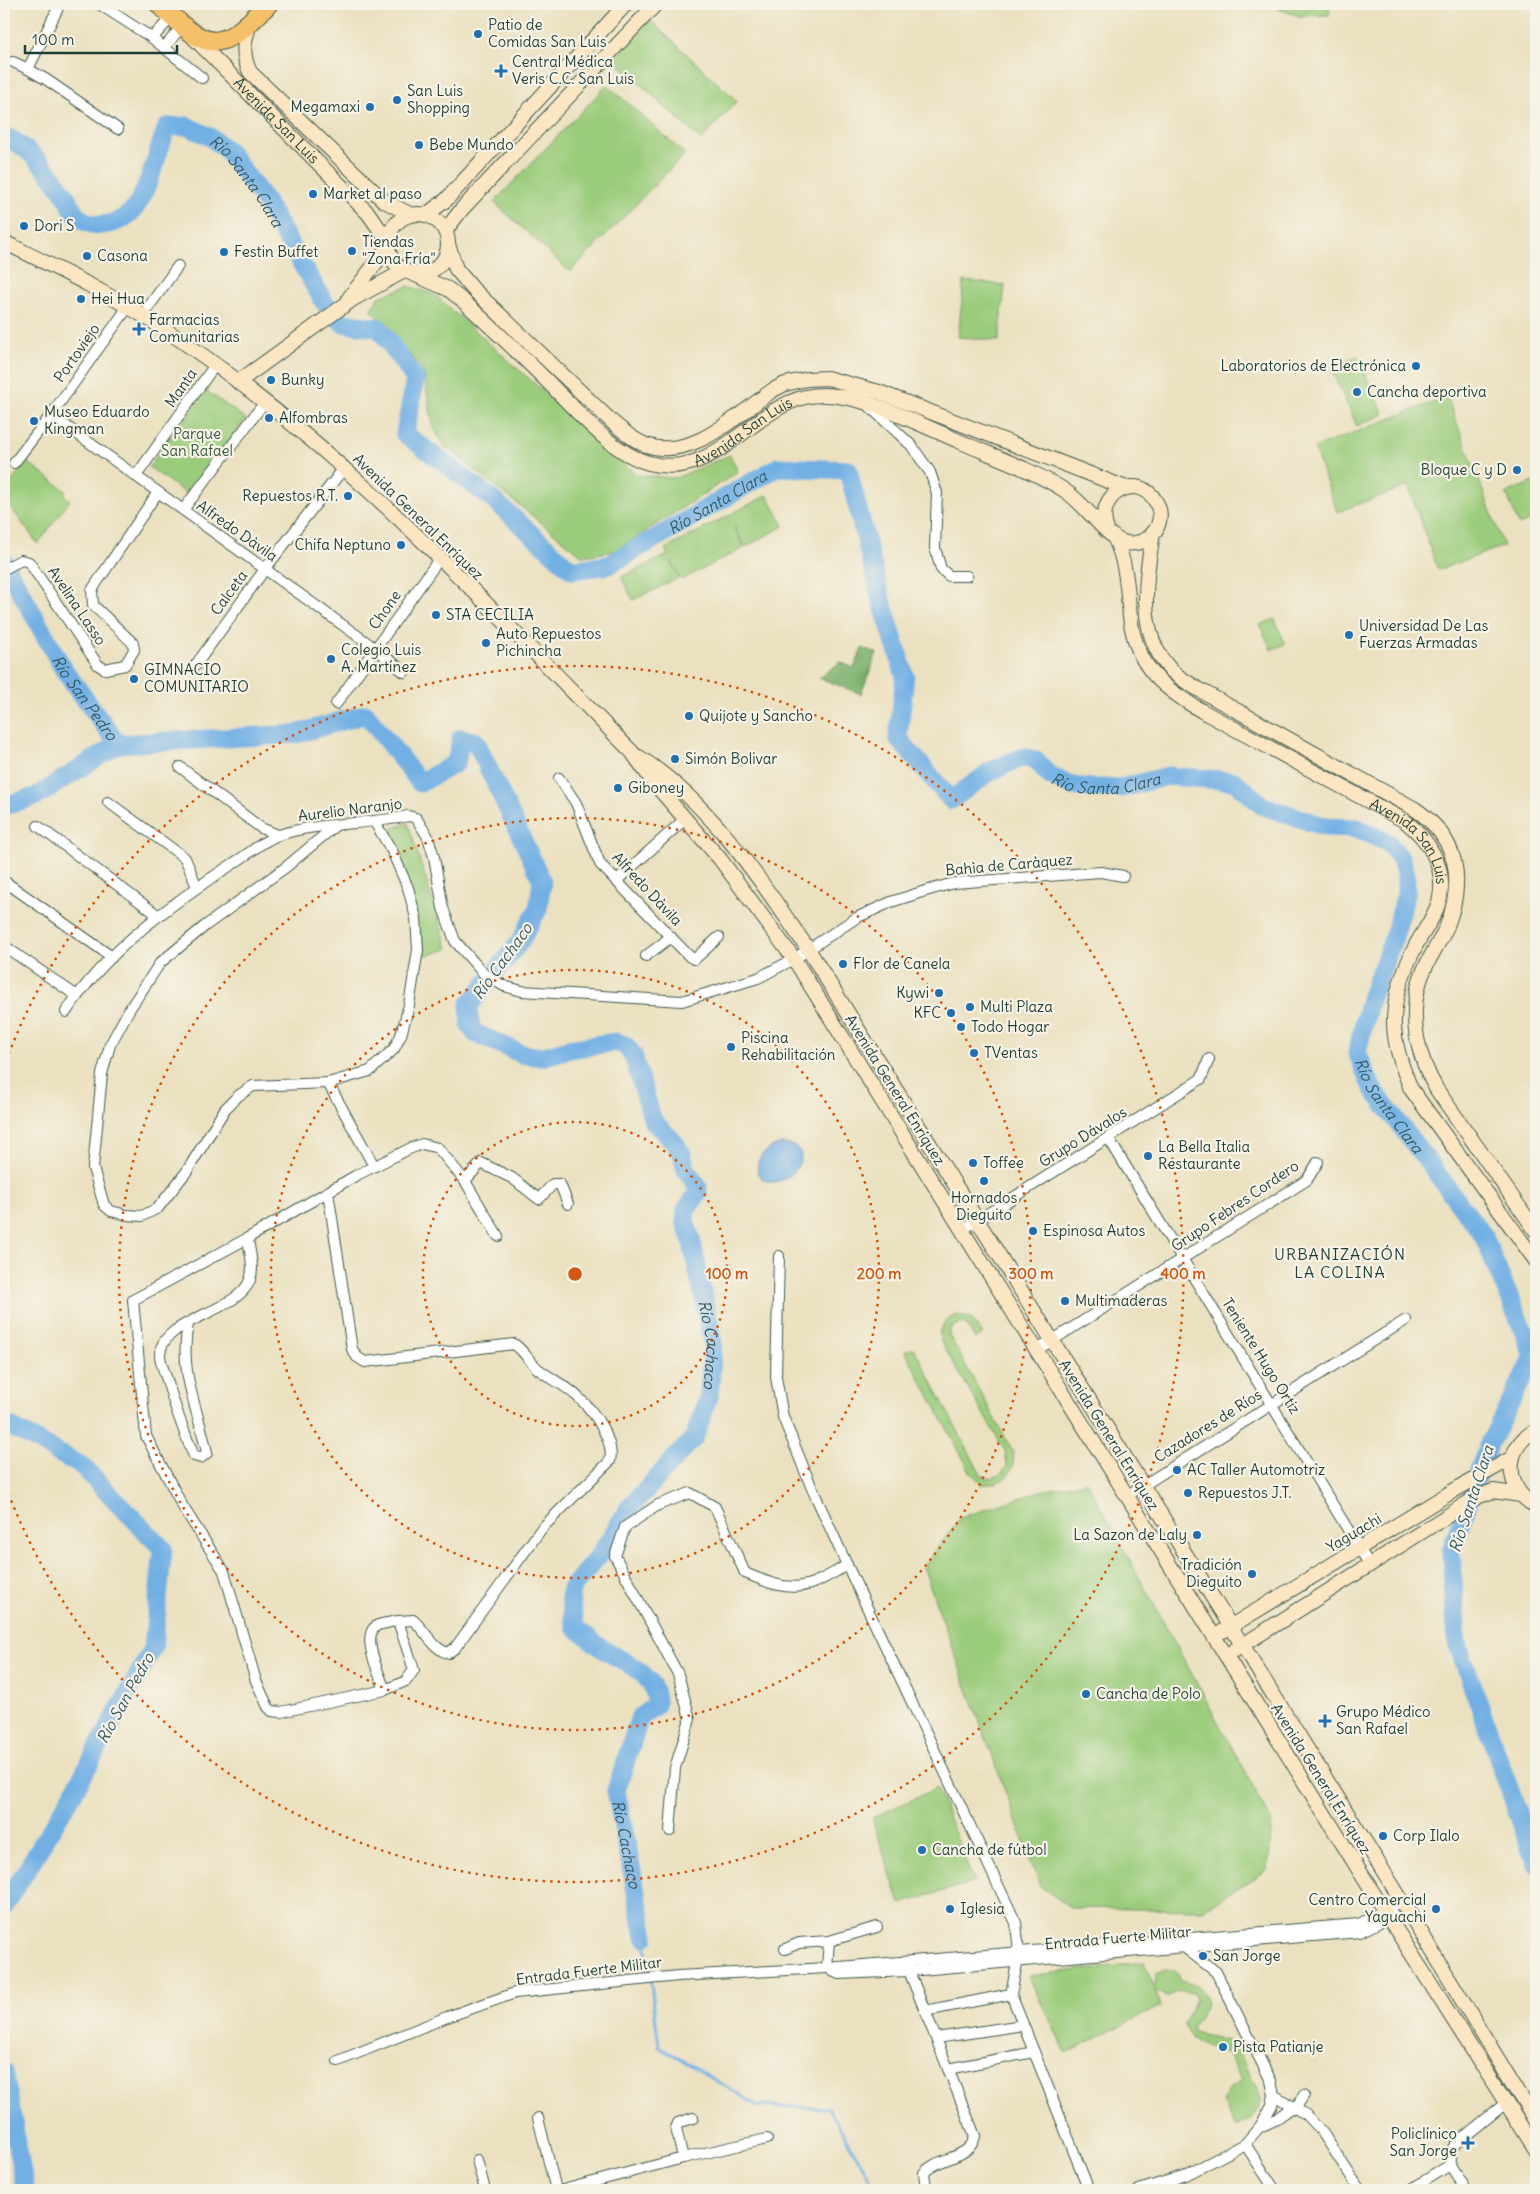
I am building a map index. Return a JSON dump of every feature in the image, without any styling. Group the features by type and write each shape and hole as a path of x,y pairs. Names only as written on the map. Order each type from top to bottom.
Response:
{"highway":[{"path":"175,20 202,39 222,40 234,36 268,4"}],"main road":[{"path":"426,215 446,200 626,4"},
{"path":"238,382 341,308 409,272 430,271 438,267 443,260 447,238 462,210 656,4"},
{"name":"Avenida San Luis","path":"175,20 368,213 388,244"},
{"name":"Avenida San Luis","path":"250,23 243,44 243,58 250,72 383,200 411,215"},
{"path":"504,136 517,150"},
{"path":"341,308 388,244 392,229 400,220 411,215 426,215 438,221 447,238"},
{"name":"Avenida San Luis","path":"447,238 456,269 461,277 629,436 654,447 673,449 694,444 773,390 785,384 807,379 827,378 879,392 1126,488"},
{"name":"Avenida General Enríquez","path":"4,242 82,280 142,316 238,382 344,468 399,517 632,752 654,784 720,859 778,935 870,1079 1214,1637 1536,2150"},
{"path":"388,244 391,256 409,272"},
{"name":"Avenida San Luis","path":"409,272 442,286 462,300 609,441 638,460 663,466 678,466 701,460 789,403 819,395 865,402 1037,476 1083,504 1110,534 1123,557 1134,640 1150,670 1161,683 1173,694 1202,711 1405,822 1419,832 1430,847 1439,871 1440,897 1404,971 1400,987 1394,1018 1401,1062 1412,1088 1536,1261"},
{"path":"521,355 531,344"},
{"path":"1126,488 1143,490 1156,501 1160,517 1153,533 1138,542 1130,543 1110,534 1103,513 1106,504 1117,491 1126,488"},
{"name":"Avenida San Luis","path":"1153,533 1146,579 1147,624 1156,647 1170,670 1198,689 1416,809 1436,826 1450,848 1456,863 1457,892 1446,926 1419,982 1415,1018 1418,1045 1425,1070 1436,1090 1536,1231"},
{"name":"Avenida General Enríquez","path":"632,752 665,774 700,807 734,846 808,949 885,1068 1052,1342 1404,1904 1536,2122"},
{"path":"778,935 792,926"},
{"path":"870,1079 885,1068"},
{"path":"1520,1495 1514,1484 1511,1471 1512,1458 1523,1439 1536,1426"},
{"path":"1523,1439 1536,1431"},
{"name":"Yaguachi","path":"1214,1637 1454,1491 1512,1458"},
{"path":"1226,1656 1477,1497 1493,1491 1520,1495 1536,1506"},
{"path":"1506,2102 1518,2094"}],"street":[{"path":"28,69 60,4"},
{"path":"99,4 152,38 202,78"},
{"path":"152,38 175,20"},
{"path":"164,48 175,20"},
{"path":"13,62 46,80 118,129"},
{"path":"142,316 178,266"},
{"name":"Portoviejo","path":"14,463 51,415 128,307"},
{"name":"Manta","path":"136,476 215,365"},
{"path":"865,402 911,445 930,472 937,493 935,548 941,569 949,576 967,576"},
{"path":"183,510 264,403"},
{"name":"Alfredo Dàvila","path":"51,415 376,649 404,672"},
{"name":"Calceta","path":"195,666 265,569 344,468"},
{"name":"Avelina Lasso","path":"4,569 21,560 29,562 98,665 105,669 125,665 134,650 133,643 93,606 92,590 158,492"},
{"name":"Chone","path":"336,704 440,558"},
{"path":"180,767 261,828 278,835"},
{"name":"Alfredo Dàvila","path":"559,778 576,803 600,864 671,937 694,959 718,937"},
{"path":"108,802 185,858 197,887"},
{"name":"Aurelio Naranjo","path":"66,1012 77,996 112,957 159,916 197,887 278,835 408,816 416,818 428,837 444,908 455,941 484,974 504,986 522,991 682,1001 758,978 794,959"},
{"path":"616,881 685,819"},
{"path":"335,826 286,867 205,926 160,963 129,1010 110,1045 102,1074 93,1168 104,1205 111,1211 142,1216 158,1208 187,1171 225,1109 238,1096 253,1086 328,1083 370,1071 394,1049 401,1035 409,1005 418,950 416,918 408,888 392,850 374,821"},
{"path":"38,826 159,916"},
{"name":"Bahìa de Caràquez","path":"794,959 856,918 892,902 954,883 1101,872 1123,876"},
{"path":"4,880 112,957"},
{"path":"646,956 671,937"},
{"path":"4,946 77,996"},
{"name":"Grupo Dávalos","path":"962,1230 1109,1139 1201,1079 1209,1060"},
{"path":"328,1083 374,1166"},
{"name":"Teniente Hugo Ortiz","path":"1109,1139 1370,1564"},
{"path":"398,1621 414,1670 406,1681 385,1690 281,1712 272,1711 268,1707 256,1681 224,1571 183,1507 146,1436 133,1300 248,1238 374,1166 422,1144 438,1148 465,1180 498,1236"},
{"name":"Grupo Febres Cordero","path":"1037,1350 1307,1180 1318,1162"},
{"path":"465,1180 481,1163 512,1178 539,1199 553,1184 560,1184 568,1204"},
{"path":"328,1192 352,1349 356,1357 365,1362 514,1344 524,1352 535,1367 580,1398 604,1430 612,1452 610,1461 542,1528 455,1648 448,1653 439,1650 425,1630 413,1620 377,1625 371,1632 368,1640 385,1690"},
{"path":"188,1324 184,1344 187,1379 207,1453 201,1458 194,1456 177,1416 160,1356 162,1344 168,1336 188,1324 238,1296 247,1286 252,1270 248,1238"},
{"path":"779,1256 776,1377 784,1417 811,1486 847,1566 1008,1903 1016,1924 1018,1957 1011,1994 1089,2190"},
{"name":"Cazadores de Ríos","path":"1128,1495 1406,1320"},
{"path":"670,1832 675,1768 690,1719 678,1674 615,1556 625,1527 658,1506 690,1493 715,1507 745,1573 788,1588 808,1587 847,1566"},
{"name":"Entrada Fuerte Militar","path":"338,2061 447,2017 515,1993 676,1976 827,1968 905,1960 1018,1957 1185,1948 1360,1932 1404,1904"},
{"name":"Entrada Fuerte Militar","path":"827,1968 839,1974 909,1971 1175,1939 1360,1924 1387,1915"},
{"path":"785,1949 799,1943 829,1941 876,1927"},
{"path":"1139,2190 1186,2174 1245,2144 1260,2127 1272,2105 1274,2095 1271,2081 1216,1972 1175,1939"},
{"path":"827,1968 829,1941"},
{"path":"905,1960 975,2136 973,2145 967,2151 931,2165 924,2173 926,2188 929,2190"},
{"path":"925,2011 1011,1994"},
{"path":"936,2038 1023,2025"},
{"path":"948,2069 1034,2052"},
{"path":"1274,2095 1305,2114 1322,2132 1360,2190"},
{"path":"1260,2127 1294,2108 1304,2095"},
{"path":"1466,2190 1450,2165 1452,2149 1506,2102"},
{"path":"538,2118 556,2190"},
{"path":"683,2158 676,2128 678,2123 693,2118"},
{"path":"563,2190 683,2158 766,2139"},
{"path":"1245,2144 1275,2190"},
{"path":"478,2160 485,2190"},
{"path":"1410,2190 1450,2165"}],"green space":[{"path":"1279,4 1330,4 1329,15 1299,16 1278,9"},
{"path":"650,20 737,101 701,140 613,59"},
{"path":"607,85 685,154 570,272 494,202"},
{"path":"964,281 1005,285 999,341 958,337"},
{"path":"408,286 435,295 637,475 676,478 730,455 738,472 615,551 583,556 442,444 433,425 423,371 371,309 379,297"},
{"name":"Cancha deportiva","path":"1357,356 1384,414 1357,426 1331,369"},
{"name":"Parque San Rafael","path":"205,390 246,419 189,496 149,467"},
{"path":"1447,397 1504,546 1438,570 1408,486 1337,512 1314,448"},
{"path":"26,461 66,491 64,495 70,500 38,544 4,499 4,493"},
{"path":"1536,481 1536,518 1519,525 1506,493"},
{"path":"767,495 784,526 745,547 734,527 744,548 681,580 671,561 679,578 633,600 621,577 668,555 665,549"},
{"path":"1275,619 1285,644 1271,650 1260,625"},
{"path":"862,648 877,653 861,694 819,678 840,662 854,668"},
{"path":"408,823 448,949 425,956 386,830"},
{"path":"956,1315 971,1318 983,1334 975,1339 966,1324 961,1323 951,1327 949,1335 1013,1452 1013,1466 1010,1472 996,1483 982,1484 971,1473 905,1351 914,1348 981,1475 989,1478 1000,1475 1007,1465 1005,1451 940,1340 941,1328 948,1319"},
{"name":"Cancha de Polo","path":"1087,1482 1272,1821 1268,1869 1203,1910 1071,1908 1040,1886 923,1567 960,1518 1040,1491"},
{"name":"Cancha de fútbol","path":"937,1788 974,1882 900,1904 872,1818"},
{"path":"1144,1962 1154,1988 1156,1974 1164,1970 1174,1970 1181,1980 1191,1983 1202,1990 1207,2004 1192,2027 1194,2032 1232,2042 1236,2045 1261,2098 1259,2108 1245,2122 1236,2127 1223,2102 1228,2091 1241,2080 1228,2055 1196,2041 1191,2037 1184,2025 1196,1999 1193,1993 1180,1991 1166,1997 1155,1990 1161,2006 1066,2053 1028,1976"}],"water":[{"path":"782,1144 795,1147 800,1153 800,1162 787,1178 777,1182 767,1181 758,1174 757,1168 760,1158 767,1150"}],"waterway":[{"name":"Río Santa Clara","path":"4,136 13,140 30,153 45,168 80,218 87,222 103,225 111,224 126,217 137,205 150,177 167,127 187,126 210,137 228,151 263,198 324,302 343,323 379,328 415,379 405,434 491,498 572,570 609,565 778,467 848,470 881,599 905,676 898,738 951,800 991,771 1023,757 1036,760 1050,776 1072,786 1121,788 1168,776 1234,781 1263,806 1326,827 1357,828 1388,843 1401,859 1406,874 1406,894 1394,937 1370,999 1357,1052 1372,1088 1483,1235 1534,1356 1487,1448 1451,1551 1457,1642 1536,1864"},
{"name":"Río San Pedro","path":"4,562 64,670 118,744 37,796 4,806"},
{"name":"Río Cachaco","path":"118,744 296,734 366,714 420,783 456,763 461,738 476,742 542,881 538,909 520,942 469,1005 470,1025 475,1033 522,1054 541,1057 569,1049 616,1042 625,1045 633,1055 653,1121 674,1142 682,1154 686,1170 698,1187 698,1194 686,1209 685,1222 691,1238 713,1343 709,1396 694,1438 629,1508 601,1553 571,1589 570,1598 575,1627 603,1649 638,1670 651,1684 655,1694 656,1705 640,1717 616,1791 645,1937"},
{"name":"Río San Pedro","path":"4,1423 82,1466 163,1549 153,1648 72,1795 4,1907"},
{"path":"645,1937 659,2046 758,2106 828,2108 877,2190"},
{"name":"Río San Pedro","path":"4,2072 25,2190"}],"place":[{"name":"Patio de Comidas San Luis","path":"478,34"},
{"name":"Central Médica Veris C.C. San Luis","path":"501,71"},
{"name":"San Luis Shopping","path":"397,100"},
{"name":"Megamaxi","path":"370,107"},
{"name":"Bebe Mundo","path":"419,145"},
{"name":"Market al paso","path":"313,194"},
{"name":"Dori S","path":"24,226"},
{"name":"Tiendas \"Zona Fría\"","path":"352,251"},
{"name":"Festin Buffet","path":"224,252"},
{"name":"Casona","path":"87,256"},
{"name":"Hei Hua","path":"81,299"},
{"name":"Farmacias Comunitarias","path":"139,329"},
{"name":"Laboratorios de Electrónica","path":"1416,366"},
{"name":"Bunky","path":"271,380"},
{"name":"Cancha deportiva","path":"1357,392"},
{"name":"Alfombras","path":"269,418"},
{"name":"Museo Eduardo Kingman","path":"34,421"},
{"name":"Bloque C y D","path":"1517,470"},
{"name":"Repuestos R.T.","path":"348,496"},
{"name":"Chifa Neptuno","path":"401,545"},
{"name":"STA CECILIA","path":"436,615"},
{"name":"Universidad De Las Fuerzas Armadas","path":"1349,635"},
{"name":"Auto Repuestos Pichincha","path":"486,643"},
{"name":"Colegio Luis A. Martínez","path":"331,659"},
{"name":"GIMNACIO COMUNITARIO","path":"134,679"},
{"name":"Quijote y Sancho","path":"689,716"},
{"name":"Simón Bolivar","path":"675,759"},
{"name":"Giboney","path":"618,788"},
{"name":"Flor de Canela","path":"843,964"},
{"name":"Kywi","path":"939,993"},
{"name":"Multi Plaza","path":"970,1007"},
{"name":"KFC","path":"951,1013"},
{"name":"Todo Hogar","path":"961,1027"},
{"name":"Piscina Rehabilitación","path":"731,1047"},
{"name":"TVentas","path":"974,1053"},
{"name":"La Bella Italia Restaurante","path":"1148,1156"},
{"name":"Toffee","path":"973,1163"},
{"name":"Hornados Dieguito","path":"984,1181"},
{"name":"Espinosa Autos","path":"1033,1231"},
{"name":"Multimaderas","path":"1065,1301"},
{"name":"AC Taller Automotriz","path":"1177,1470"},
{"name":"Repuestos J.T.","path":"1188,1493"},
{"name":"La Sazon de Laly","path":"1197,1535"},
{"name":"Tradición Dieguito","path":"1252,1574"},
{"name":"Cancha de Polo","path":"1086,1694"},
{"name":"Grupo Médico San Rafael","path":"1325,1721"},
{"name":"Corp Ilalo","path":"1383,1836"},
{"name":"Cancha de fútbol","path":"922,1850"},
{"name":"Iglesia","path":"950,1909"},
{"name":"Centro Comercial Yaguachi","path":"1436,1909"},
{"name":"San Jorge","path":"1203,1956"},
{"name":"Pista Patianje","path":"1223,2047"},
{"name":"Policlínico San Jorge","path":"1468,2143"}],"district":[{"name":"URBANIZACIÓN LA COLINA","path":"1340,1263"}]}
